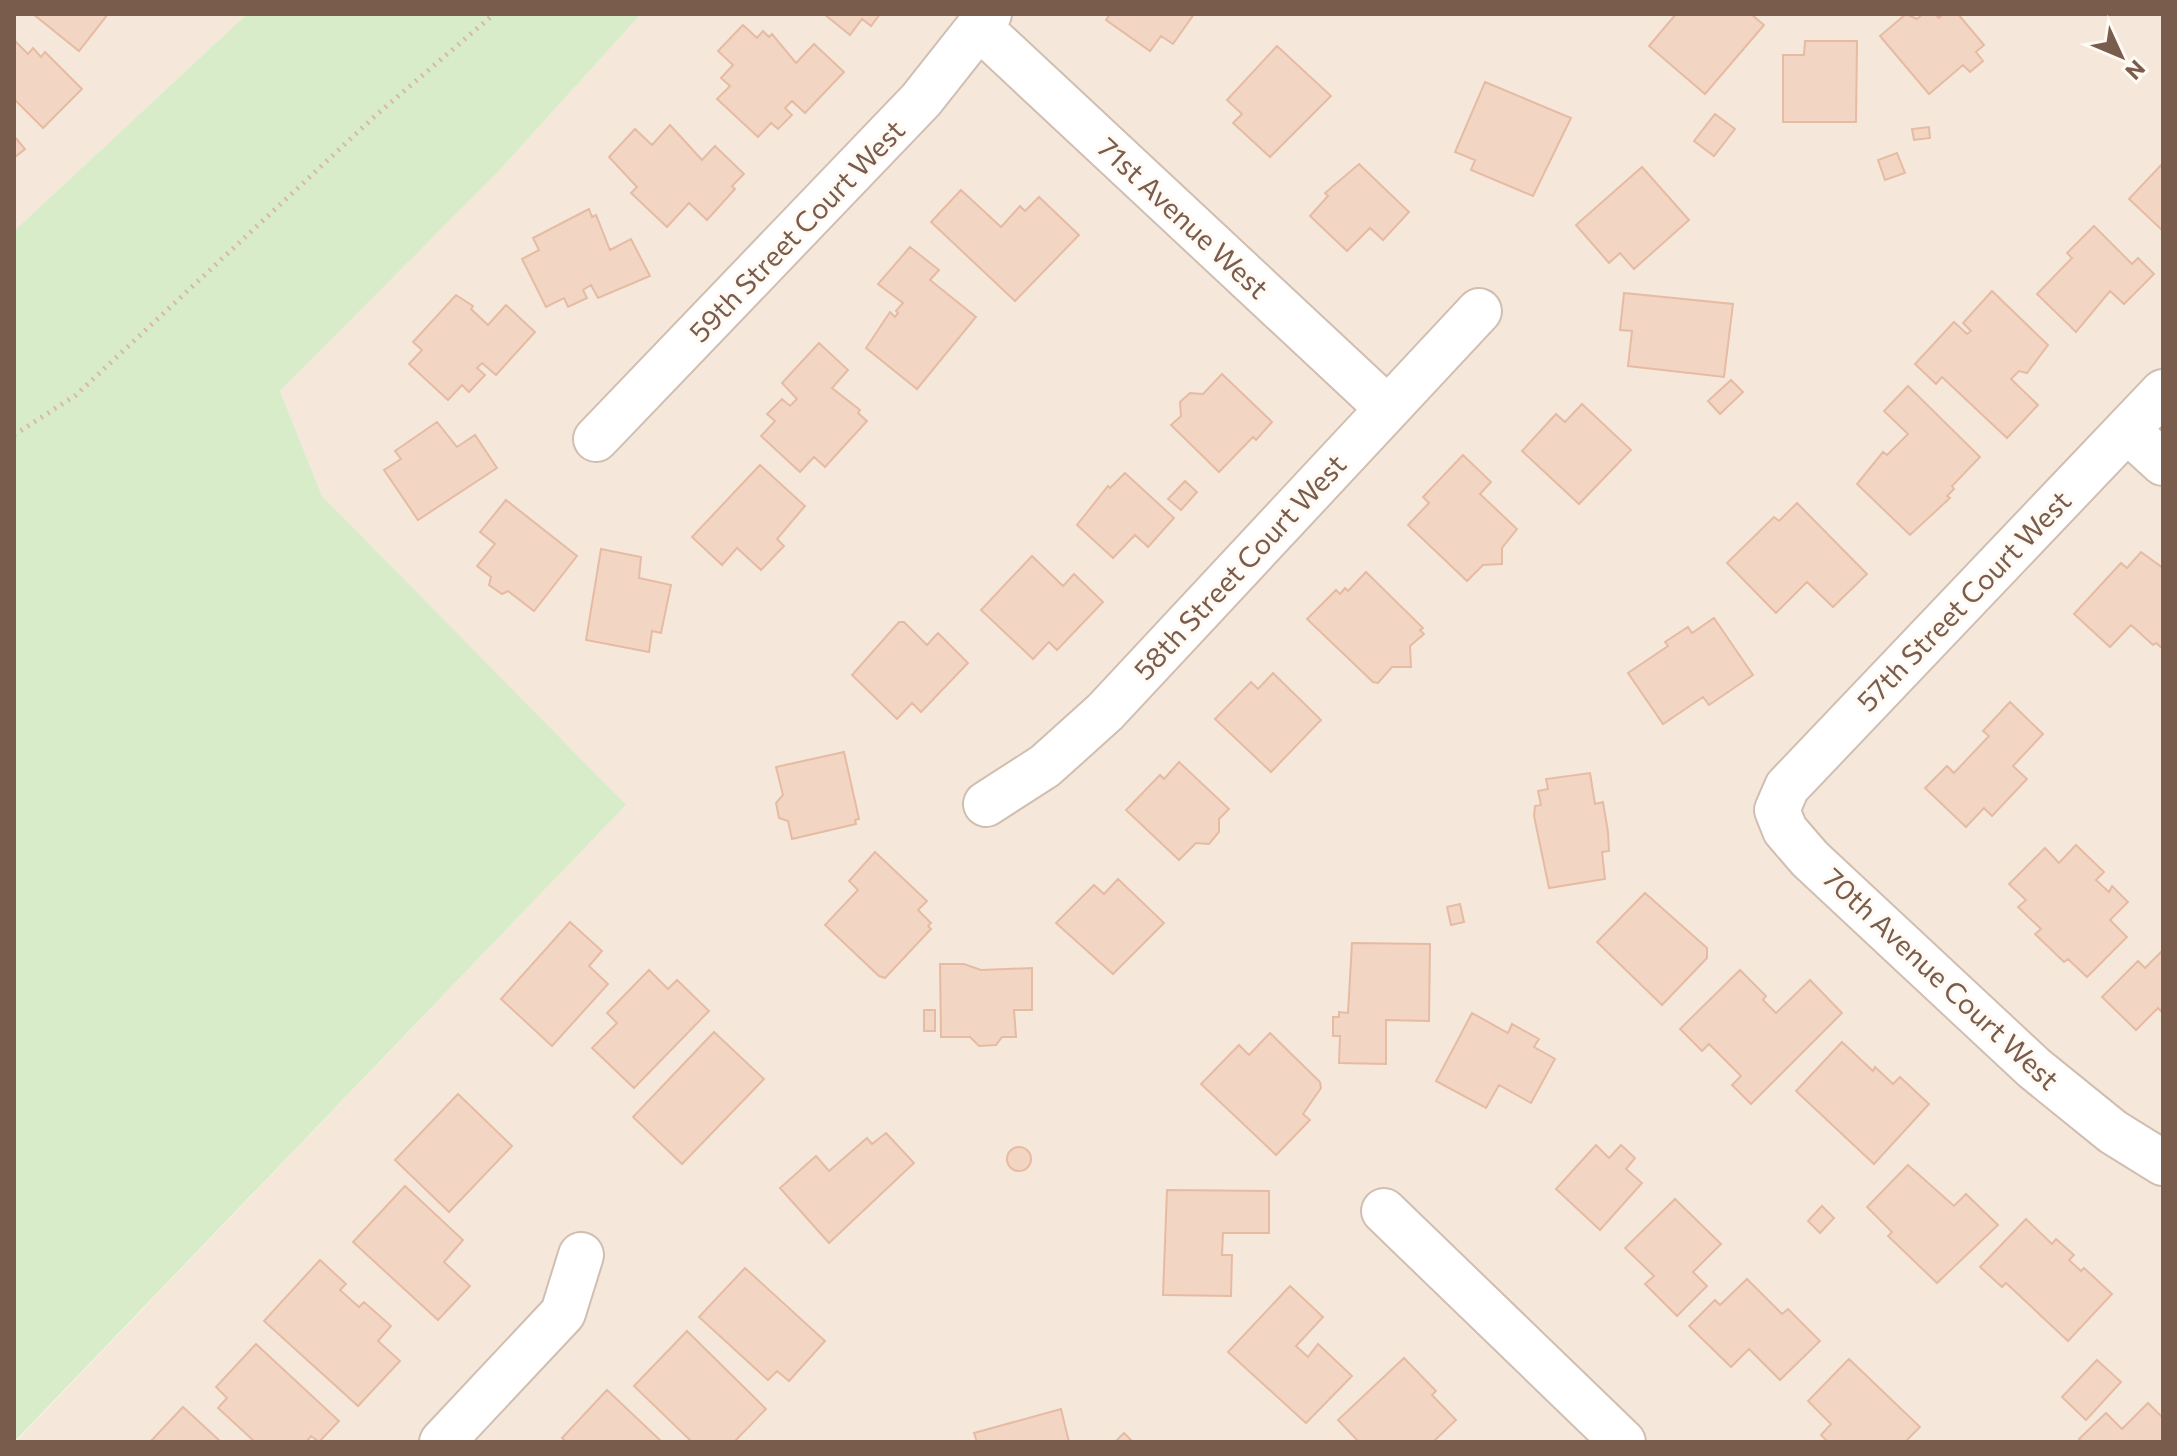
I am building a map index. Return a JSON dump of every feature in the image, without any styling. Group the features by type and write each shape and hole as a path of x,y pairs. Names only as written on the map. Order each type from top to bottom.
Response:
{"street":[{"name":"71st Avenue West","path":"984,21 1387,408"},
{"name":"59th Street Court West","path":"596,439 861,165 931,89 984,21"},
{"name":"58th Street Court West","path":"986,804 1045,766 1105,712 1479,311"},
{"name":"57th Street Court West","path":"1778,817 1779,802 1787,787 2163,392"},
{"path":"2127,430 2163,463"},
{"name":"70th Avenue Court West","path":"1778,817 1810,859 2034,1068 2113,1132 2163,1163"},
{"path":"1384,1211 1623,1442"},
{"path":"442,1442 563,1313 581,1255"}],"path":[{"path":"14,435 76,395 375,116 494,14"}],"shaded area":[{"path":"14,14 247,14 14,231"},
{"path":"641,14 2163,14 2163,1442 15,1442 625,806 322,496 280,391 497,173"}],"green space":[{"path":"247,14 641,14 497,173 280,391 322,496 626,805 14,1442 14,231"}],"building":[{"path":"33,14 108,14 79,51"},
{"path":"824,14 880,14 871,26 862,19 850,35"},
{"path":"1110,14 1194,14 1173,44 1161,36 1150,51 1106,20"},
{"path":"1676,14 1751,14 1764,25 1705,94 1649,46"},
{"path":"1906,14 1917,19 1923,14 1935,14 1939,18 1943,14 1958,14 1984,45 1976,52 1983,61 1970,72 1963,65 1929,94 1880,36"},
{"path":"743,25 757,38 763,31 769,37 772,34 796,63 814,44 844,72 805,113 792,101 785,108 792,115 778,129 771,123 758,137 717,99 730,86 721,78 733,65 718,51"},
{"path":"14,40 28,54 33,48 41,57 45,52 82,89 43,128 14,99"},
{"path":"1805,41 1857,41 1856,122 1783,122 1783,55 1804,55"},
{"path":"1277,46 1331,96 1270,157 1233,123 1242,114 1227,100"},
{"path":"1485,82 1571,118 1533,196 1471,170 1475,160 1455,152"},
{"path":"1715,114 1735,129 1714,156 1694,141"},
{"path":"670,125 702,160 715,146 744,174 707,220 689,203 667,227 631,193 637,187 609,157 635,129 652,145"},
{"path":"1929,127 1930,138 1914,140 1912,129"},
{"path":"14,136 25,149 14,158"},
{"path":"1897,153 1905,173 1885,180 1878,160"},
{"path":"2163,163 2163,231 2129,199"},
{"path":"1359,164 1409,212 1383,240 1370,228 1347,251 1310,216 1328,196 1325,193"},
{"path":"1642,167 1689,220 1634,269 1620,253 1609,263 1576,225"},
{"path":"961,190 1001,227 1020,206 1025,211 1039,197 1079,235 1015,301 931,222"},
{"path":"589,209 592,217 596,215 610,250 631,239 650,276 598,298 591,285 583,290 587,298 568,307 564,298 546,307 522,259 539,250 533,238"},
{"path":"2094,226 2132,264 2138,258 2154,274 2124,304 2110,291 2076,332 2037,294 2072,258 2067,253"},
{"path":"910,247 939,270 930,280 976,317 917,389 866,348 890,312 895,317 903,303 878,284"},
{"path":"1992,291 2048,345 2027,373 2019,371 2011,379 2038,405 2007,438 1942,377 1936,384 1915,364 1954,322 1967,334 1971,331 1963,323"},
{"path":"1624,293 1733,304 1724,377 1628,366 1632,331 1620,330"},
{"path":"456,295 473,306 471,309 488,325 506,305 535,332 496,375 482,363 477,368 485,375 469,392 462,385 448,400 409,364 422,350 413,342"},
{"path":"819,343 848,370 832,388 860,410 858,413 867,421 825,467 814,457 800,472 761,436 775,421 767,414 782,399 790,406 797,399 782,383"},
{"path":"1222,374 1272,422 1219,472 1171,425 1181,416 1180,402 1190,393 1203,394"},
{"path":"1731,380 1743,392 1720,414 1708,401"},
{"path":"1908,386 1980,457 1952,486 1954,489 1947,496 1950,498 1910,535 1857,484 1883,452 1887,455 1908,434 1884,411"},
{"path":"1582,404 1631,450 1579,504 1522,451 1556,414 1565,422"},
{"path":"437,422 457,447 475,435 497,468 418,520 384,470 401,459 395,451"},
{"path":"1463,455 1491,482 1480,494 1517,529 1502,548 1502,564 1483,565 1467,581 1408,525 1429,503 1423,497"},
{"path":"760,465 805,506 777,539 784,546 761,570 737,548 722,565 692,537"},
{"path":"1125,473 1174,518 1148,547 1135,535 1113,558 1077,525 1108,486 1110,488"},
{"path":"1185,481 1197,492 1181,510 1168,499"},
{"path":"506,500 577,556 534,611 508,591 502,594 489,585 491,577 477,566 495,544 480,532"},
{"path":"1797,503 1867,574 1833,607 1807,582 1776,613 1727,563 1774,517 1779,521"},
{"path":"601,549 641,557 639,578 671,585 661,633 652,631 649,652 586,640"},
{"path":"2141,552 2163,568 2163,649 2156,643 2153,645 2131,625 2110,647 2074,614 2121,563 2127,568"},
{"path":"1032,556 1063,586 1074,574 1103,602 1057,650 1049,642 1033,659 981,610"},
{"path":"1366,572 1423,628 1420,630 1424,634 1410,646 1411,667 1392,667 1378,683 1373,682 1307,619 1336,590 1340,594 1345,588 1348,591"},
{"path":"1714,618 1753,675 1709,705 1703,697 1663,724 1628,673 1668,646 1665,642 1688,627 1692,633"},
{"path":"899,622 904,622 927,645 938,633 968,663 921,712 912,703 897,719 852,675"},
{"path":"1273,673 1321,720 1271,772 1215,719 1251,682 1258,689"},
{"path":"2010,702 2043,734 2013,766 2027,779 1992,816 1984,808 1966,827 1925,788 1947,766 1954,773 1989,736 1983,731"},
{"path":"844,752 859,819 855,820 856,824 792,839 788,821 779,818 776,803 783,795 776,767"},
{"path":"1179,762 1229,809 1219,819 1219,832 1209,844 1196,843 1179,860 1126,810 1160,775 1164,779"},
{"path":"1590,773 1595,804 1603,802 1608,832 1609,851 1602,852 1605,879 1549,888 1534,816 1535,806 1541,805 1538,791 1548,789 1546,779"},
{"path":"2076,845 2104,872 2096,880 2109,892 2112,886 2128,902 2110,920 2127,937 2087,977 2068,959 2064,962 2035,934 2041,929 2018,907 2026,900 2009,884 2045,848 2059,863"},
{"path":"875,852 927,901 918,910 931,923 928,926 931,929 885,978 879,976 825,925 858,890 849,881"},
{"path":"1118,879 1164,923 1113,974 1056,923 1094,885 1104,894"},
{"path":"1645,893 1707,948 1707,958 1662,1005 1597,942"},
{"path":"1460,904 1464,922 1451,925 1447,907"},
{"path":"570,922 602,951 589,966 608,984 552,1046 501,999"},
{"path":"1352,943 1430,944 1429,1021 1386,1020 1386,1064 1339,1063 1340,1036 1333,1036 1333,1017 1339,1017 1339,1012 1348,1013"},
{"path":"2163,950 2163,1013 2158,1008 2136,1030 2102,997 2138,961 2145,968"},
{"path":"940,964 964,964 981,970 1032,968 1032,1010 1014,1010 1016,1037 1002,1037 996,1045 979,1046 970,1037 941,1037"},
{"path":"649,970 668,989 677,980 709,1011 634,1088 592,1048 617,1023 607,1013"},
{"path":"1740,970 1766,996 1763,1000 1776,1013 1810,980 1842,1013 1751,1104 1732,1085 1741,1076 1709,1044 1702,1051 1680,1029"},
{"path":"924,1010 935,1010 935,1031 924,1031"},
{"path":"1472,1013 1508,1033 1512,1024 1539,1039 1534,1047 1555,1059 1531,1103 1499,1085 1486,1108 1436,1081"},
{"path":"714,1032 764,1079 682,1164 633,1117"},
{"path":"1270,1033 1320,1082 1321,1088 1303,1114 1310,1120 1276,1155 1201,1084 1239,1045 1249,1055"},
{"path":"1842,1042 1873,1071 1875,1067 1893,1084 1900,1077 1929,1104 1874,1164 1796,1091"},
{"path":"458,1094 512,1146 449,1212 395,1160"},
{"path":"886,1133 914,1163 829,1243 780,1188 816,1156 829,1171 867,1138 872,1144"},
{"path":"1596,1145 1609,1158 1621,1145 1635,1158 1626,1169 1642,1183 1600,1230 1556,1189"},
{"path":"1019,1147 1027,1151 1031,1159 1027,1167 1019,1171 1011,1167 1007,1159 1011,1151"},
{"path":"1908,1165 1954,1206 1966,1194 1998,1225 1937,1283 1888,1236 1892,1232 1867,1207"},
{"path":"405,1186 463,1240 444,1262 470,1286 438,1320 353,1242"},
{"path":"1167,1190 1269,1191 1269,1233 1223,1233 1222,1255 1232,1255 1231,1296 1163,1295"},
{"path":"1675,1199 1721,1244 1693,1272 1707,1286 1677,1316 1645,1284 1654,1276 1625,1248"},
{"path":"1822,1206 1834,1218 1820,1233 1808,1221"},
{"path":"2026,1219 2052,1244 2056,1239 2074,1255 2069,1260 2081,1271 2084,1268 2112,1294 2068,1341 2006,1283 2002,1287 1980,1267"},
{"path":"320,1260 346,1284 340,1290 359,1307 364,1302 391,1326 378,1341 400,1361 358,1406 264,1321"},
{"path":"745,1268 825,1341 789,1381 777,1371 768,1380 699,1317"},
{"path":"1747,1279 1782,1314 1788,1309 1820,1341 1780,1380 1749,1349 1731,1367 1689,1326 1715,1300 1720,1305"},
{"path":"1290,1286 1323,1317 1296,1346 1308,1357 1318,1344 1352,1376 1306,1423 1228,1352"},
{"path":"687,1331 766,1409 734,1442 692,1442 634,1386"},
{"path":"256,1344 339,1421 319,1442 311,1436 306,1442 255,1442 218,1408 227,1398 216,1387"},
{"path":"1404,1358 1436,1391 1432,1395 1456,1420 1433,1442 1359,1442 1338,1420"},
{"path":"1849,1359 1920,1427 1905,1442 1828,1442 1821,1435 1831,1424 1808,1401"},
{"path":"2097,1360 2121,1382 2086,1420 2062,1397"},
{"path":"607,1390 662,1442 566,1442 562,1438"},
{"path":"2148,1403 2163,1418 2163,1442 2082,1442 2079,1439 2106,1413 2122,1429"},
{"path":"183,1407 221,1442 150,1442"},
{"path":"1061,1409 1069,1442 977,1442 974,1433"},
{"path":"1124,1433 1133,1442 1115,1442"}]}
